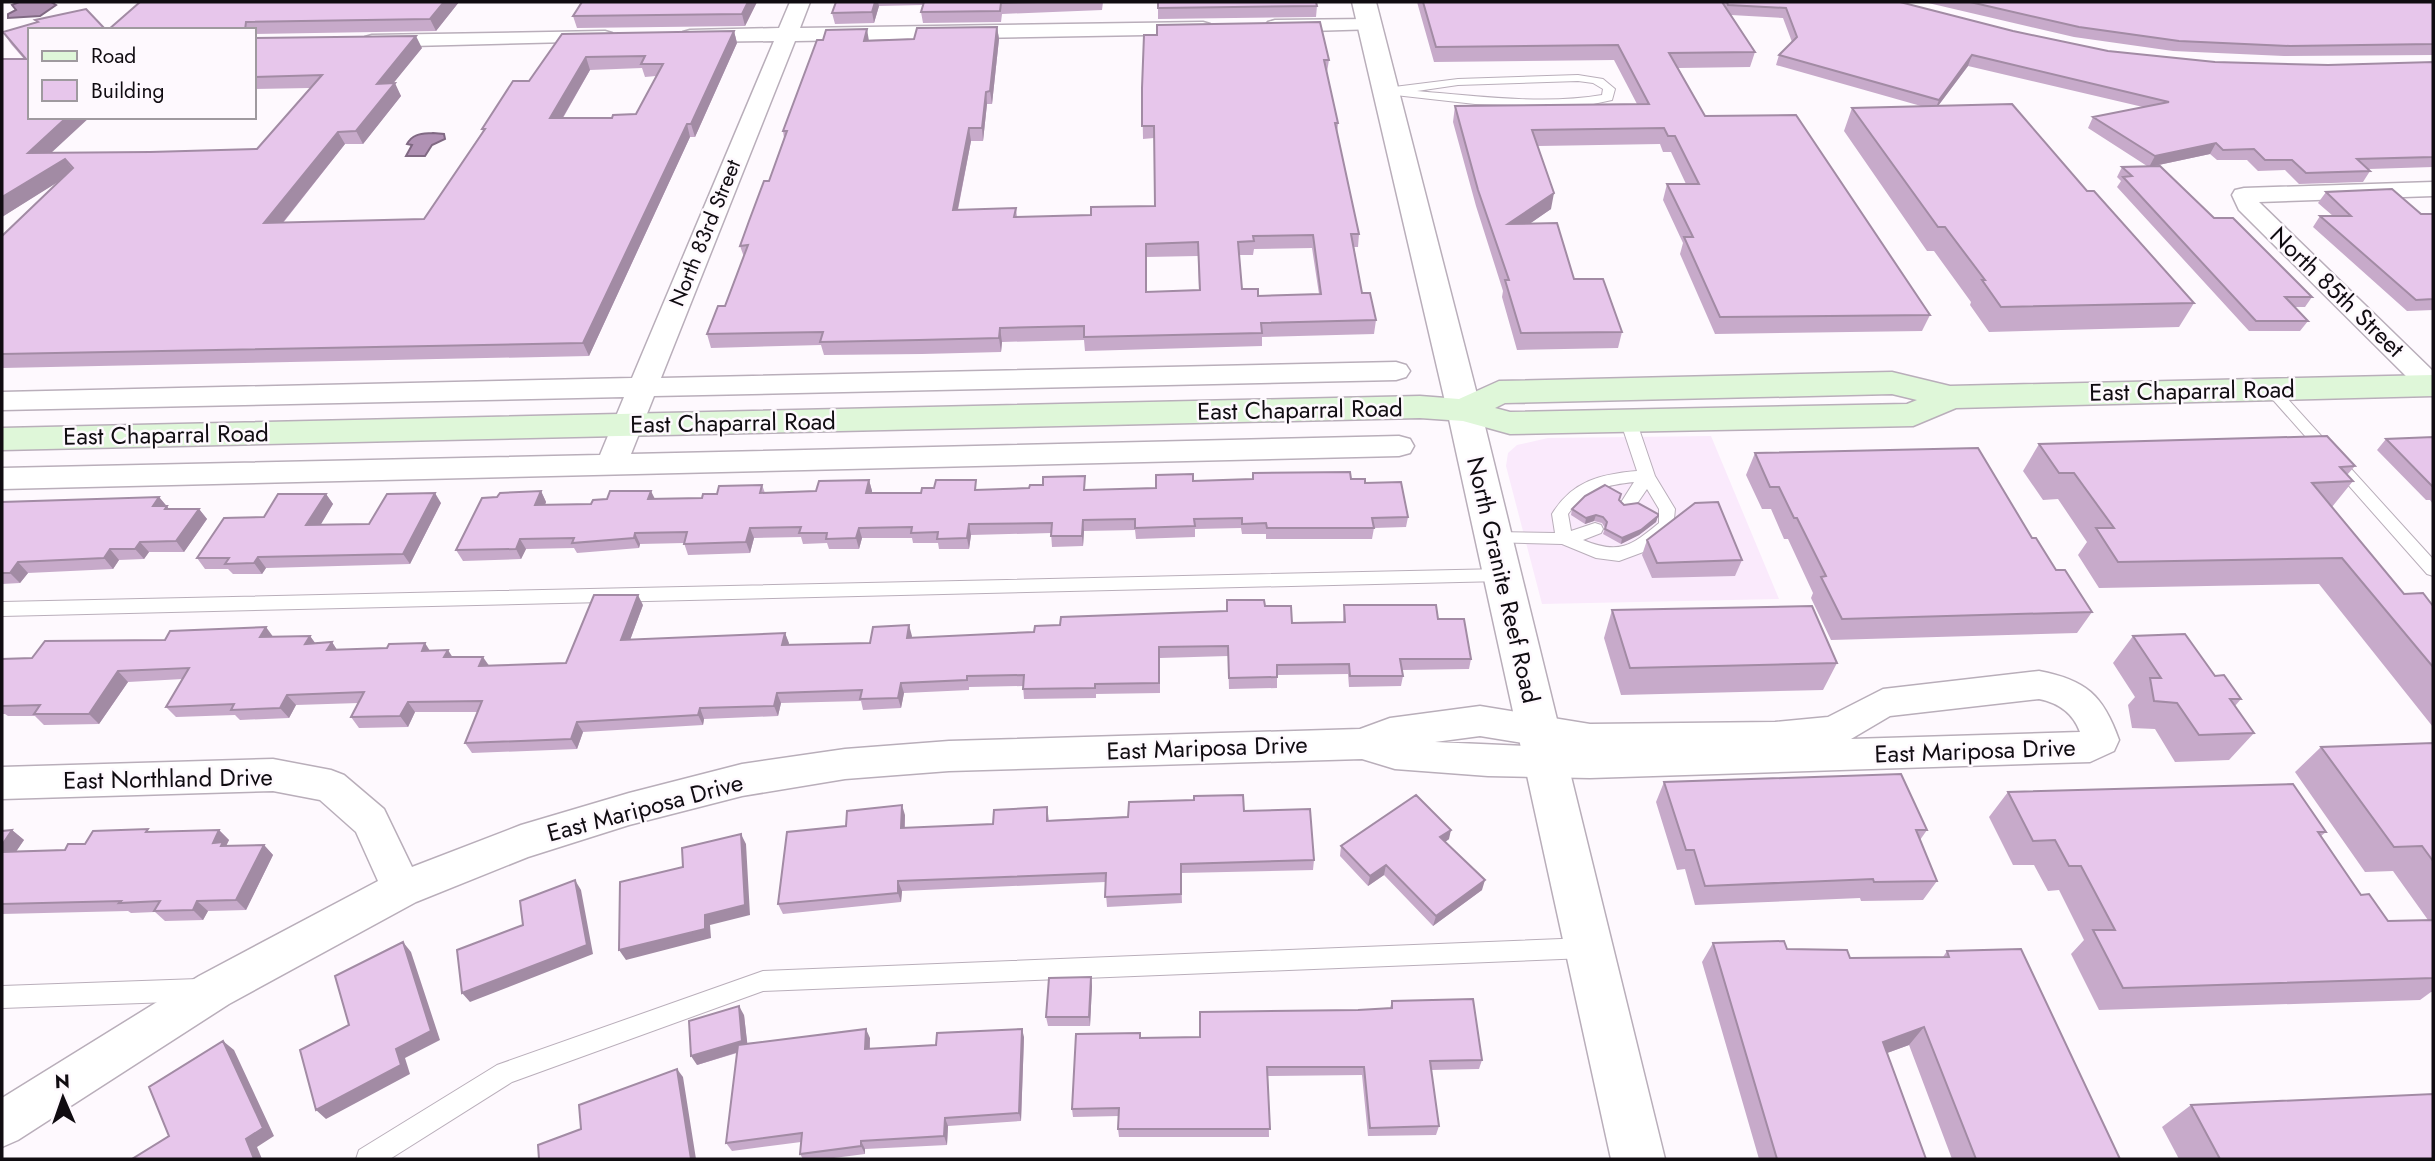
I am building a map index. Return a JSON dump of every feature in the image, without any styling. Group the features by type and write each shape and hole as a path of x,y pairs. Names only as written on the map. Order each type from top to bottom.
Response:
{"main road":[{"name":"East Chaparral Road","path":"1464,410 1499,392 1892,383 1950,397 2433,386"},
{"name":"East Chaparral Road","path":"2,439 1407,408 1464,410 1510,423 1913,415 1950,397"}],"street":[{"name":"North 83rd Street","path":"611,465 800,2"},
{"path":"1256,27 1367,13"},
{"name":"North Granite Reef Road","path":"1367,13 1464,410 1638,1159"},
{"path":"670,36 1218,27"},
{"path":"356,41 631,36"},
{"name":"North 85th Street","path":"2433,190 2266,192 2244,195 2248,205 2433,386"},
{"path":"2396,349 2433,349"},
{"path":"2,401 1396,371"},
{"path":"2,479 1399,446"},
{"name":"East Mariposa Drive","path":"2,1124 214,990 402,889 521,842 629,809 742,780 845,764 949,756 1362,744 1395,754 1542,746 2090,747 2101,740 2094,717 2080,700 2060,688 2039,685 1883,703 1834,731 1775,737 1590,739 1542,746"},
{"name":"East Northland Drive","path":"2,783 272,775 331,786 370,821 402,889"}],"lane":[{"path":"1578,78 1606,84 1610,94 1608,98 1584,102 1475,100 1386,91 1458,82 1578,78"},
{"path":"2271,389 2433,570"},
{"path":"1564,538 1600,554 1624,555 1641,548 1667,525 1667,509 1647,476 1628,421"},
{"path":"1628,504 1647,476"},
{"path":"1564,538 1560,514 1566,504 1589,485 1598,480 1647,476"},
{"path":"2,609 1497,556 1564,538 1582,536 1595,529"},
{"path":"368,1159 505,1073 763,981 1589,948"},
{"path":"2,997 214,990"}],"shaded area":[{"path":"19,2 51,2 56,5 40,16 8,18 8,14 16,10 12,5"},
{"path":"433,133 444,134 445,139 432,145 425,156 406,156 412,145 407,144 412,138"},
{"path":"1711,436 1779,599 1542,604 1506,466 1508,453 1517,445 1548,438"}],"building":[{"path":"140,2 444,2 430,19 246,22 245,28 110,28"},
{"path":"582,2 748,2 742,14 573,16"},
{"path":"836,2 875,2 872,12 832,13"},
{"path":"924,2 1038,2 1001,3 1000,11 921,12"},
{"path":"1158,2 1316,2 1317,6 1158,8"},
{"path":"1423,2 1722,2 1755,52 1669,53 1705,116 1796,115 1930,315 1720,317 1684,237 1693,237 1667,184 1699,184 1675,136 1668,136 1664,128 1532,130 1554,193 1508,224 1557,223 1574,279 1603,279 1622,332 1521,333 1505,280 1509,280 1478,190 1455,106 1649,104 1618,45 1436,47"},
{"path":"1727,2 1900,2 2013,31 2108,51 2215,62 2328,65 2433,62 2433,157 2357,159 2370,171 2306,173 2292,160 2265,160 2254,149 2223,150 2216,143 2155,156 2093,117 2169,102 1972,55 1939,100 1779,55 1797,37 1786,8 1728,5"},
{"path":"1970,2 2433,2 2433,44 2290,46 2179,41 2079,27"},
{"path":"86,9 104,28 28,28 28,119 65,119 28,153 257,149 322,75 256,77 256,38 416,36 377,84 395,83 356,131 338,132 264,223 424,219 485,129 482,129 513,81 529,81 562,34 734,31 583,343 2,354 2,236 73,168 65,159 2,197 2,59 26,59 3,32 38,22 35,20","holes":["645,56 641,64 663,64 636,114 613,115 612,118 550,118 586,57"]},
{"path":"1320,22 1329,60 1324,60 1338,123 1335,123 1359,234 1351,234 1362,293 1370,293 1376,320 1261,323 1262,333 1084,337 1084,326 1000,328 999,338 919,340 820,342 823,332 707,334 718,306 725,306 748,245 740,246 749,221 764,181 769,181 787,131 783,131 817,40 823,40 826,30 867,29 864,41 914,39 917,28 997,27 990,91 986,92 982,128 969,128 953,210 1016,208 1014,217 1091,215 1091,207 1155,206 1154,126 1142,126 1142,88 1144,35 1157,35 1157,25","holes":["1313,235 1321,294 1258,296 1258,289 1242,289 1238,242 1254,241 1253,236","1198,242 1200,290 1146,292 1146,244"]},
{"path":"2012,104 2087,191 2094,191 2194,303 2001,307 1982,280 1985,280 1945,227 1938,227 1852,108"},
{"path":"2160,166 2214,218 2233,218 2312,297 2285,297 2308,321 2256,321 2123,177 2132,176 2122,167"},
{"path":"2392,189 2421,214 2433,214 2433,299 2416,300 2320,216 2351,216 2326,192"},
{"path":"2327,436 2355,466 2340,467 2353,481 2312,483 2404,594 2423,593 2433,606 2433,667 2342,558 2118,562 2096,528 2114,528 2074,473 2059,473 2039,444"},
{"path":"2433,437 2433,487 2386,439"},
{"path":"1978,448 2032,538 2036,538 2056,570 2065,570 2092,612 1842,619 1821,577 1826,576 1797,518 1794,518 1779,487 1770,487 1755,453"},
{"path":"1350,472 1351,479 1365,479 1365,483 1401,482 1408,517 1372,518 1374,528 1267,528 1266,523 1242,524 1242,518 1194,519 1195,526 1135,528 1135,519 1083,520 1082,536 1051,536 1052,523 969,524 967,538 937,539 938,532 911,533 912,527 859,528 856,538 826,539 827,533 799,533 801,527 750,528 746,542 684,544 687,532 635,533 634,538 572,543 574,538 520,539 516,549 456,550 482,498 497,497 500,493 541,491 535,505 591,504 593,500 607,499 610,491 651,491 648,499 702,498 703,494 717,494 719,486 762,485 760,493 816,491 819,481 869,480 866,493 921,493 922,488 934,488 936,480 976,480 975,490 1029,488 1030,485 1043,485 1043,477 1085,476 1084,490 1156,488 1156,475 1193,474 1193,481 1253,479 1253,473"},
{"path":"1605,485 1621,494 1619,500 1624,505 1638,503 1658,516 1641,530 1622,538 1605,529 1607,522 1603,517 1596,515 1586,518 1572,509 1585,496"},
{"path":"435,493 403,554 258,557 254,563 225,564 229,558 197,558 224,518 264,517 278,494 326,494 306,525 369,524 387,494"},
{"path":"159,497 153,506 167,506 165,509 199,509 176,541 140,542 135,549 110,549 104,558 18,562 10,573 2,573 2,502"},
{"path":"1718,502 1742,560 1657,563 1647,540 1695,503"},
{"path":"594,595 638,595 621,640 785,633 782,645 870,643 873,627 909,625 907,638 1034,632 1035,626 1060,625 1061,617 1227,611 1227,600 1264,600 1265,606 1291,606 1292,623 1345,622 1344,605 1436,605 1438,619 1464,619 1471,659 1400,659 1403,676 1350,676 1349,664 1277,665 1277,677 1229,678 1228,646 1159,647 1159,683 1095,684 1095,688 1023,689 1024,675 967,676 967,680 901,683 898,698 860,699 862,690 777,693 774,706 700,708 698,715 577,722 571,739 465,743 482,701 408,702 400,716 351,717 364,692 287,695 280,708 231,710 234,704 166,707 189,668 118,671 89,714 34,714 40,705 2,706 2,659 32,658 45,641 165,640 170,631 266,627 260,637 310,636 305,644 332,642 327,650 387,648 389,644 425,643 422,651 448,650 444,657 483,657 479,666 566,663"},
{"path":"1812,606 1837,663 1630,668 1612,610"},
{"path":"2185,634 2215,676 2224,675 2241,699 2230,699 2254,733 2199,735 2177,703 2154,701 2150,678 2161,678 2133,636"},
{"path":"2433,743 2433,861 2422,846 2394,847 2321,747"},
{"path":"1901,774 1927,830 1916,830 1937,881 1874,882 1873,879 1705,886 1694,850 1686,850 1664,782"},
{"path":"2293,784 2326,832 2318,832 2361,895 2369,894 2388,921 2433,920 2433,978 2123,988 2093,930 2115,930 2081,866 2069,866 2055,840 2033,841 2008,792"},
{"path":"1243,795 1244,811 1310,809 1314,860 1181,864 1181,894 1105,897 1106,873 898,881 898,893 778,904 787,832 846,826 847,811 902,805 901,828 993,824 994,810 1047,807 1047,821 1128,817 1129,802"},
{"path":"1416,795 1451,830 1440,837 1485,880 1436,916 1386,865 1370,876 1341,846"},
{"path":"148,829 146,832 219,830 213,843 223,842 221,846 264,845 236,900 197,901 193,910 154,911 160,901 2,904 2,852 65,850 68,844 85,844 93,831"},
{"path":"12,830 2,845 2,831"},
{"path":"741,834 745,905 705,915 705,929 619,950 620,882 683,867 682,848"},
{"path":"575,880 587,945 462,993 457,950 523,925 520,901"},
{"path":"1784,941 1787,949 1847,950 1850,958 1949,957 1947,951 2021,949 2120,1159 1976,1159 1924,1027 1883,1042 1926,1159 1777,1159 1713,943"},
{"path":"403,942 431,1031 396,1049 401,1065 316,1110 300,1050 349,1025 335,976"},
{"path":"1091,977 1089,1017 1046,1017 1049,978"},
{"path":"1473,999 1482,1060 1430,1061 1439,1126 1370,1128 1364,1067 1267,1067 1270,1129 1118,1129 1119,1108 1072,1109 1076,1034 1140,1033 1140,1038 1200,1037 1200,1012 1358,1010 1392,1008 1392,1001"},
{"path":"739,1006 742,1041 691,1056 689,1021"},
{"path":"866,1029 865,1049 936,1045 937,1033 1022,1029 1019,1113 945,1118 944,1136 861,1141 861,1146 800,1154 802,1133 726,1143 738,1045"},
{"path":"223,1041 263,1128 246,1139 254,1159 132,1159 169,1136 149,1087"},
{"path":"677,1069 691,1159 539,1159 538,1145 581,1129 579,1105"},
{"path":"2433,1094 2433,1159 2220,1159 2191,1105"}]}
